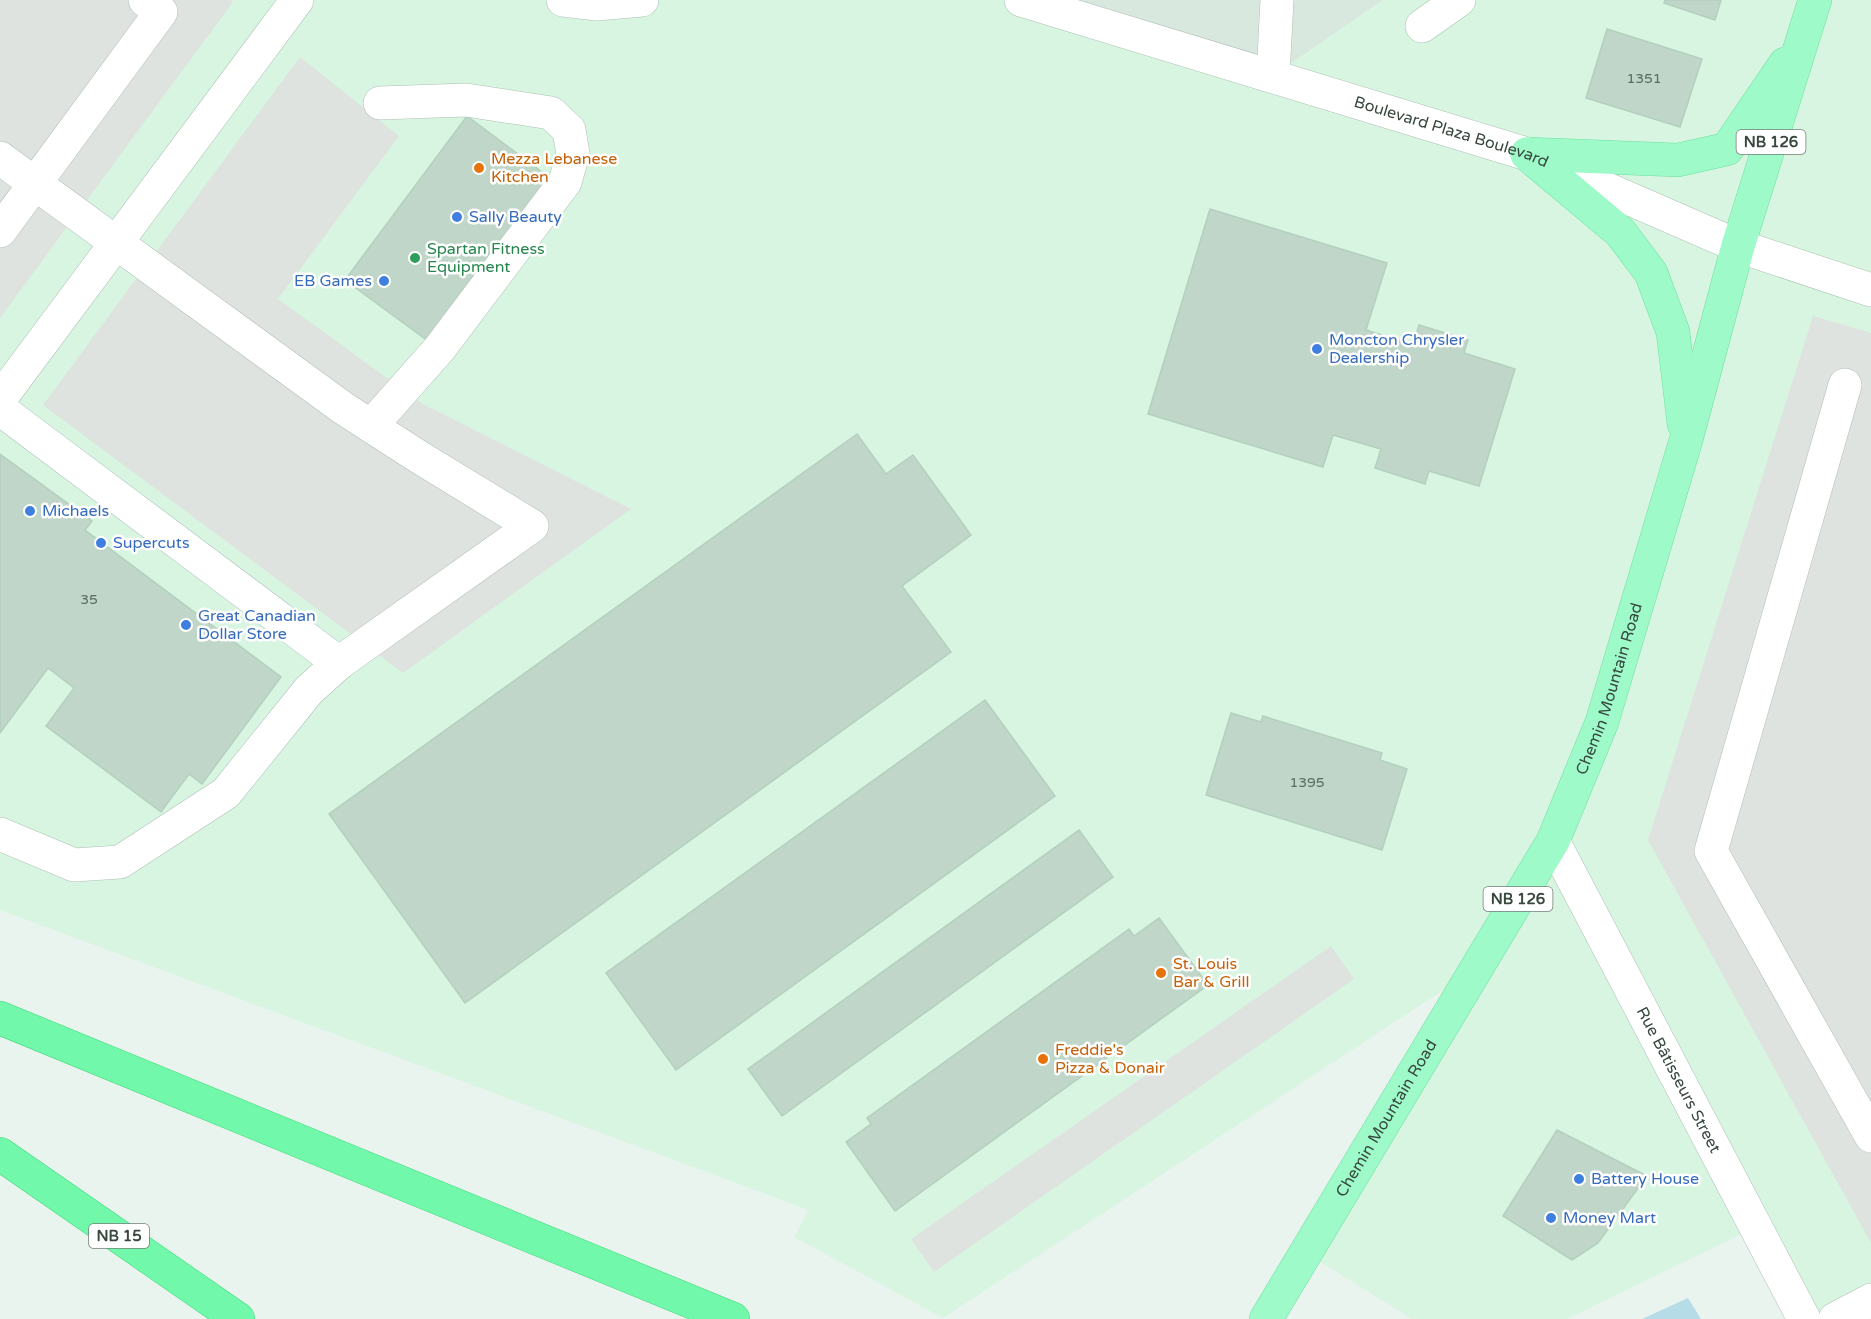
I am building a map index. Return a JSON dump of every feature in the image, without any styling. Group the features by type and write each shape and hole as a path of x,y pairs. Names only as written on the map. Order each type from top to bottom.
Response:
{"highway":[{"path":"0,1018 733,1319"},
{"name":"NB 15","path":"0,1154 238,1319"}],"main road":[{"name":"Chemin Mountain Road","path":"1266,1319 1553,841 1602,722 1686,440 1738,246 1815,0"},
{"path":"1527,154 1678,160 1727,148 1804,37"},
{"path":"1527,154 1620,232 1651,273 1673,332 1686,440"}],"street":[{"path":"0,231 161,12 145,0"},
{"path":"0,399 297,0"},
{"path":"563,0 597,4 642,0"},
{"name":"Boulevard Plaza Boulevard","path":"1022,0 1061,6 1273,76 1527,154 1738,246 1871,290"},
{"path":"1273,76 1277,0"},
{"path":"1422,26 1459,0"},
{"path":"371,426 440,348 565,182 573,154 569,130 551,113 466,100 380,103"},
{"path":"0,158 344,408 532,526 339,663 309,690 226,793 120,862 74,865 0,834"},
{"path":"1845,385 1710,851 1871,1136"},
{"path":"0,409 339,663"},
{"name":"Rue Bâtisseurs Street","path":"1553,841 1804,1319"},
{"path":"1835,1319 1871,1300"}],"shaded area":[{"path":"0,0 1021,0 1273,76 1383,0 1871,0 1871,1319 1804,1319 1756,1227 1567,1319 1412,1319 1306,1253 1474,970 943,1318 794,1237 809,1210 0,910"},
{"path":"0,0 230,0 233,2 0,318"},
{"path":"1060,0 1383,0 1273,76"},
{"path":"300,57 399,136 278,299 423,404 631,509 403,673 43,405"},
{"path":"1813,316 1871,333 1871,1243 1648,840"},
{"path":"1331,946 1354,979 934,1272 911,1239"},
{"path":"1688,1298 1701,1319 1642,1319"}],"building":[{"path":"1665,0 1721,0 1715,20 1664,3"},
{"path":"1607,29 1702,59 1680,127 1586,98"},
{"path":"467,116 550,178 428,341 345,280"},
{"name":"Moncton Chrysler Dealership","path":"1210,209 1387,263 1366,330 1413,345 1419,325 1468,340 1464,353 1515,369 1479,486 1429,471 1425,484 1375,468 1381,449 1333,435 1323,467 1148,414"},
{"path":"857,434 886,474 913,455 971,535 902,586 951,652 465,1003 329,814"},
{"path":"0,454 92,521 85,530 281,677 202,784 189,774 161,812 46,726 74,688 48,668 0,733"},
{"path":"985,700 1055,796 676,1070 606,973"},
{"path":"1231,713 1261,722 1263,716 1382,753 1380,760 1407,769 1382,850 1206,795"},
{"path":"1079,830 1113,877 782,1116 748,1069"},
{"path":"1159,918 1208,985 895,1211 846,1142 871,1124 867,1118 1129,929 1134,936"},
{"path":"1557,1130 1647,1176 1598,1243 1572,1260 1503,1216"}],"place":[{"name":"Mezza Lebanese Kitchen","path":"479,168"},
{"name":"Sally Beauty","path":"457,217"},
{"name":"Spartan Fitness Equipment","path":"415,258"},
{"name":"EB Games","path":"384,281"},
{"name":"Moncton Chrysler Dealership","path":"1317,349"},
{"name":"Michaels","path":"30,511"},
{"name":"Supercuts","path":"101,543"},
{"name":"Great Canadian Dollar Store","path":"186,625"},
{"name":"St. Louis Bar & Grill","path":"1161,973"},
{"name":"Freddie's Pizza & Donair","path":"1043,1059"},
{"name":"Battery House","path":"1579,1179"},
{"name":"Money Mart","path":"1551,1218"}]}
